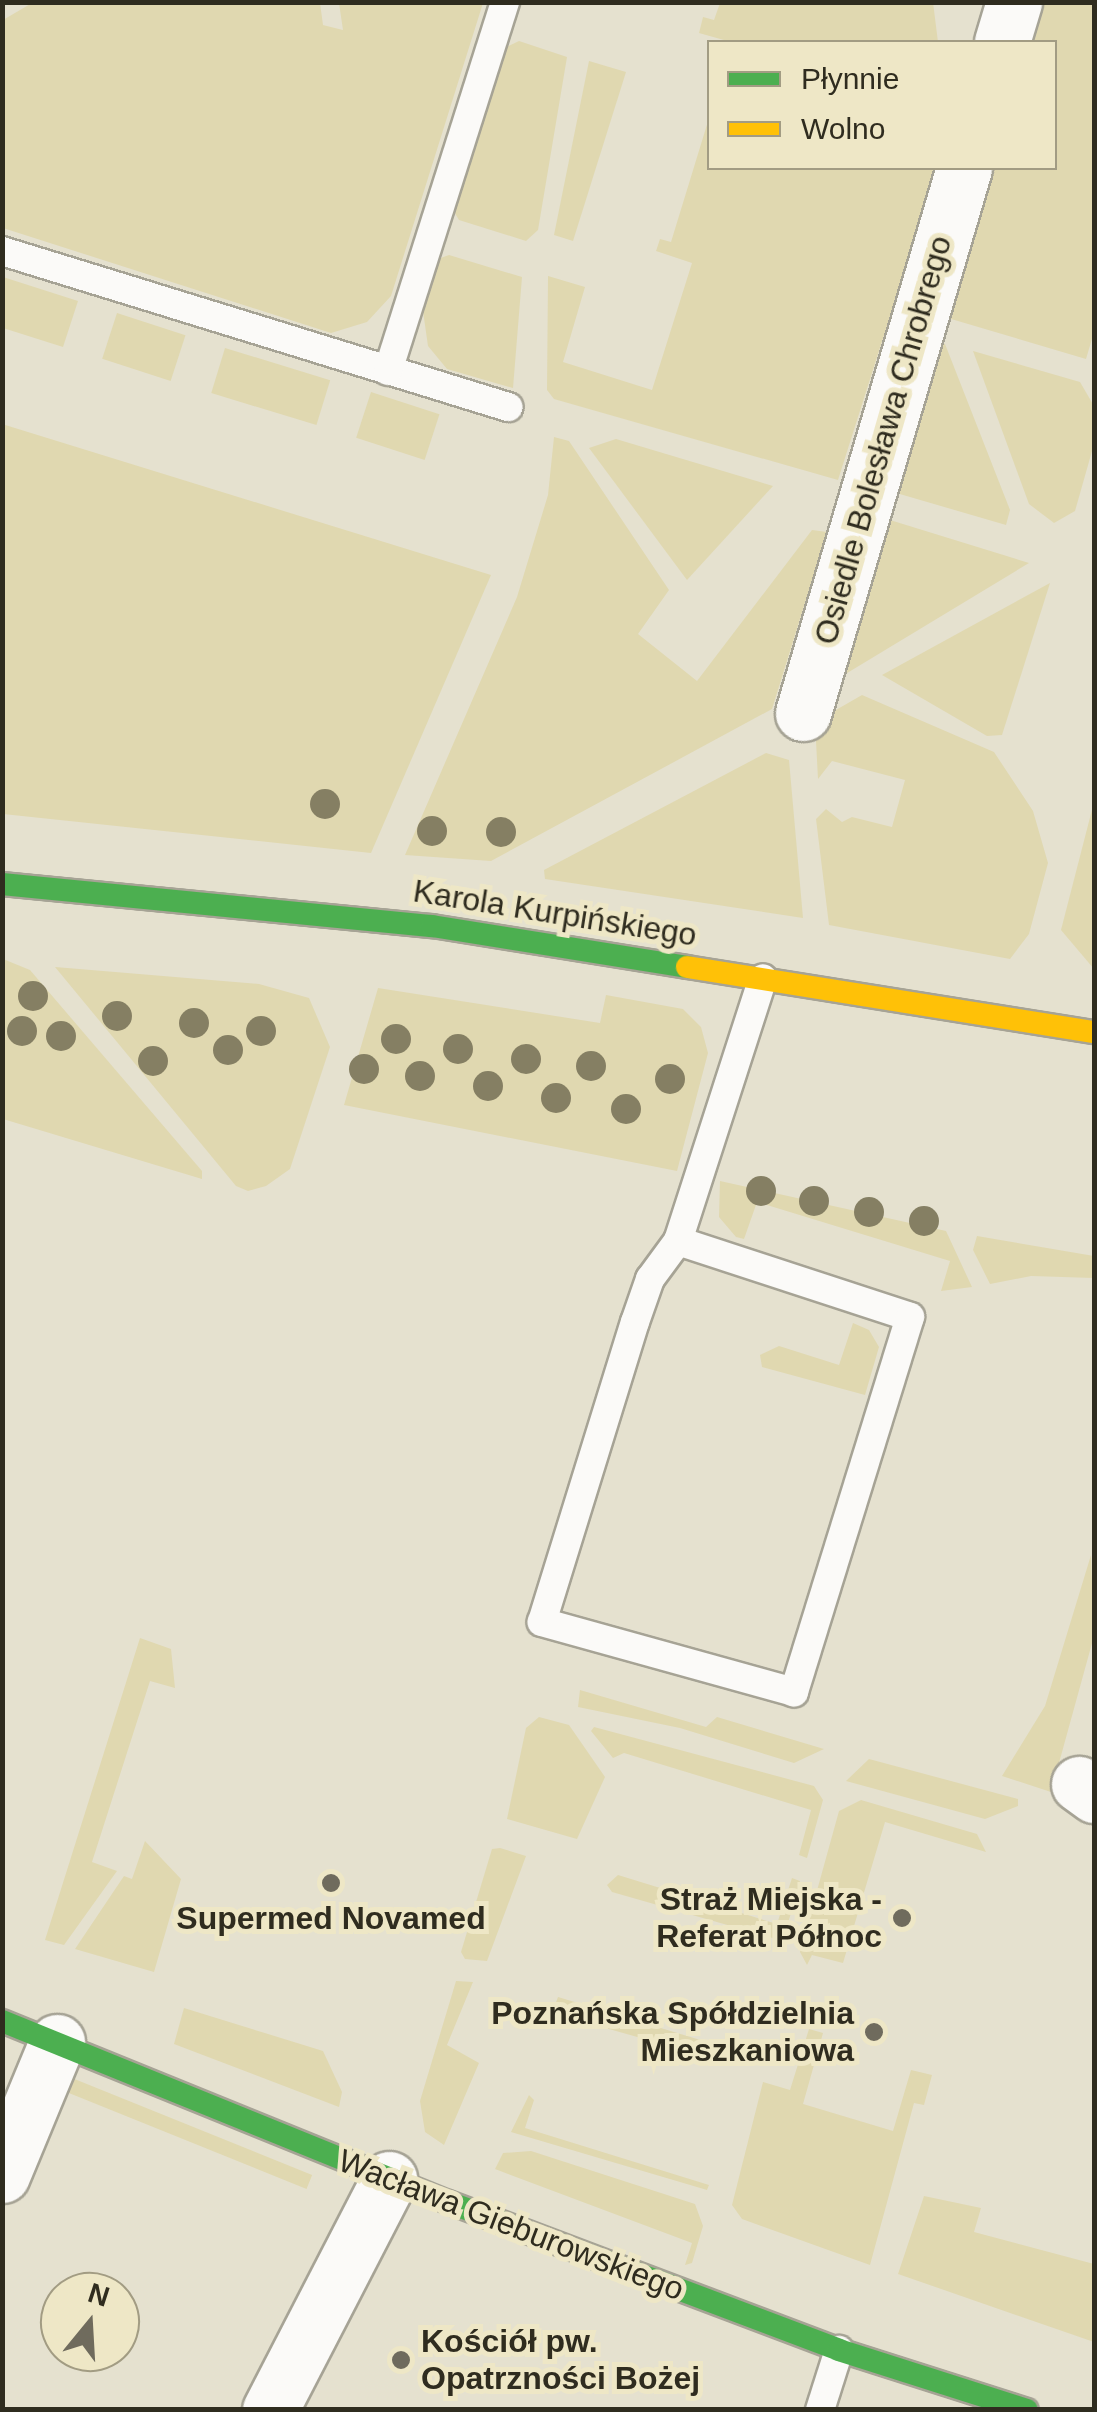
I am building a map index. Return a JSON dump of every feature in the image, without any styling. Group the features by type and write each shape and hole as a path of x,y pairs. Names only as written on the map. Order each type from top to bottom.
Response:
{"street":[{"path":"1003,40 1014,2"},
{"name":"Osiedle Bolesława Chrobrego","path":"804,713 963,170"},
{"name":"Karola Kurpińskiego","path":"2,884 386,920 1094,1032"},
{"name":"Wacława Gieburowskiego","path":"2,2021 390,2179 839,2350 1027,2410"},
{"path":"2,2175 57,2042"},
{"path":"270,2410 390,2179"}],"lane":[{"path":"388,371 505,2"},
{"path":"2,250 508,407"},
{"path":"678,1241 910,1316 794,1692 542,1622 635,1322 650,1279 678,1241 763,978"},
{"path":"820,2410 839,2350"}],"shaded area":[{"path":"933,2 938,40 724,40 699,33 703,17 714,20 720,3"},
{"path":"32,3 320,3 323,25 343,30 339,3 483,3 391,296 367,322 331,333 3,228 3,20"},
{"path":"1035,3 1094,3 1094,332 1086,359 941,316 984,170 1057,170 1057,40 1024,40"},
{"path":"519,41 567,57 538,230 526,241 459,220 453,210 504,48"},
{"path":"589,61 626,72 573,241 554,235"},
{"path":"707,125 707,170 936,170 838,480 554,399 547,390 548,276 585,287 563,362 652,390 692,263 656,251 660,239 671,242"},
{"path":"449,255 522,277 513,388 447,369 428,346 423,311 438,259"},
{"path":"3,277 78,301 63,347 3,328"},
{"path":"117,313 185,335 171,381 102,359"},
{"path":"933,340 945,344 1010,510 1006,525 886,490"},
{"path":"225,348 330,380 316,425 211,393"},
{"path":"973,351 1080,382 1094,406 1094,444 1075,511 1054,523 1029,504"},
{"path":"371,392 439,414 425,460 356,438"},
{"path":"2,424 491,575 371,853 3,814"},
{"path":"554,437 569,441 669,590 638,634 697,681 812,530 827,532 772,709 491,861 405,855 517,597 548,495"},
{"path":"616,439 773,486 687,580 589,448"},
{"path":"877,516 1029,563 824,687"},
{"path":"1050,583 1002,735 987,736 882,675"},
{"path":"862,695 994,752 1033,811 1048,863 1029,934 1010,959 829,925 816,819 826,809 842,822 852,817 892,827 905,780 832,761 818,779 815,722"},
{"path":"766,753 789,760 803,918 545,879 544,870"},
{"path":"1094,802 1094,969 1061,930"},
{"path":"3,959 30,970 202,1171 202,1179 3,1119"},
{"path":"55,967 259,984 309,998 330,1047 290,1169 266,1186 248,1191 236,1186"},
{"path":"378,988 600,1023 606,995 683,1009 701,1027 708,1053 677,1171 344,1105"},
{"path":"720,1181 946,1231 972,1287 941,1291 950,1261 757,1202 744,1239 736,1237 719,1217"},
{"path":"977,1236 1094,1256 1094,1278 1031,1276 990,1284 973,1250"},
{"path":"853,1323 869,1330 879,1347 865,1395 762,1367 760,1355 779,1346 839,1365"},
{"path":"1091,1555 1094,1636 1051,1792 1002,1776 1045,1706"},
{"path":"140,1638 171,1649 175,1688 150,1681 92,1862 117,1871 64,1945 45,1940"},
{"path":"580,1690 706,1727 717,1717 824,1749 794,1763 680,1728 578,1707"},
{"path":"539,1717 569,1725 605,1777 577,1839 507,1819 526,1728"},
{"path":"594,1727 814,1786 823,1800 807,1858 799,1855 811,1810 624,1753 613,1758 591,1731"},
{"path":"869,1759 1018,1799 1018,1806 985,1819 846,1781"},
{"path":"861,1800 977,1834 986,1852 885,1822 843,1963 812,1955 807,1965 800,1952 839,1811"},
{"path":"145,1841 181,1879 154,1972 75,1949 124,1876 132,1879"},
{"path":"492,1849 526,1856 487,1961 465,1959 461,1952"},
{"path":"618,1875 777,1924 792,1878 800,1881 783,1941 612,1892 607,1885"},
{"path":"456,1981 473,1982 447,2045 479,2063 444,2145 425,2132 420,2101"},
{"path":"558,1997 717,2045 712,2058 552,2013"},
{"path":"184,2008 323,2051 342,2092 339,2107 174,2044"},
{"path":"809,2029 823,2033 803,2104 893,2131 911,2070 932,2075 924,2105 914,2103 870,2265 742,2219 732,2205 763,2082 790,2090"},
{"path":"72,2078 312,2175 307,2189 66,2092"},
{"path":"529,2095 534,2100 525,2128 709,2185 707,2190 511,2132"},
{"path":"531,2151 695,2204 703,2226 692,2263 685,2265 692,2243 495,2169 503,2153"},
{"path":"924,2196 981,2208 974,2232 1094,2264 1094,2342 898,2274"}],"traffic: fast":[{"path":"2,884 432,926 687,967"},
{"path":"2,2021 448,2202 839,2350 1027,2410"}],"traffic: slow":[{"path":"687,967 1094,1032"}],"place":[{"name":"Supermed Novamed","path":"331,1883"},
{"name":"Straż Miejska - Referat Północ","path":"902,1918"},
{"name":"Poznańska Spółdzielnia Mieszkaniowa","path":"874,2032"},
{"name":"Kościół pw. Opatrzności Bożej","path":"401,2360"}]}
